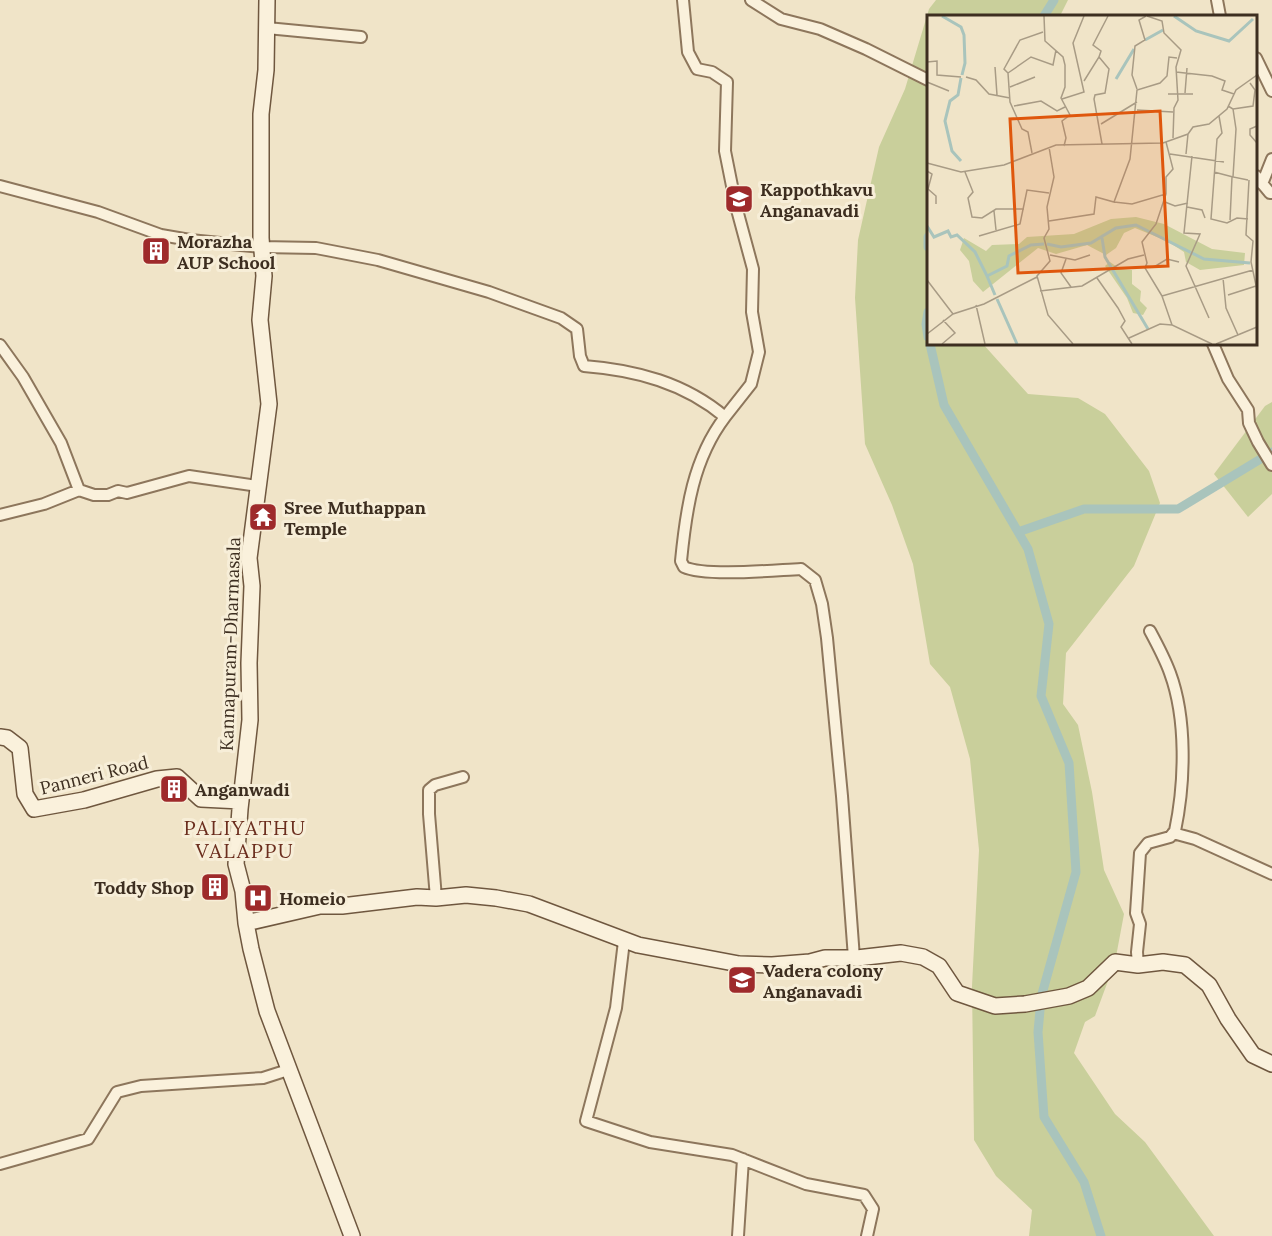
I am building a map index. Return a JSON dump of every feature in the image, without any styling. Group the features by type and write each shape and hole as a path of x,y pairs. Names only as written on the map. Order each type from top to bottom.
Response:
{"main road":[{"name":"Kannapuram-Dharmasala","path":"267,0 261,114 261,247 264,276 260,320 269,404 249,558 252,586 249,663 250,720 236,864 243,891 246,924 267,1011 352,1236"},
{"name":"Panneri Road","path":"0,737 7,738 20,748 25,794 34,809 103,795 157,779 177,777 201,799 241,801"},
{"path":"246,924 320,906 342,906 417,897 466,895 496,898 529,904 624,941 739,964 772,965 810,962 825,958 854,958 901,953 923,957 939,966 957,993 995,1006 1025,1004 1070,996 1088,988 1115,962 1138,965 1163,962 1185,965 1209,985 1228,1019 1253,1055 1272,1064"}],"street":[{"path":"683,0 688,52 697,69 712,72 727,82 725,151 736,207 753,269 752,312 759,352 750,384 725,417 697,468 688,502 681,561 684,567 732,572 801,568 815,580 822,604 831,670 854,958"},
{"path":"751,0 781,19 820,29 927,80"},
{"path":"1217,0 1220,15"},
{"path":"267,28 361,37"},
{"path":"1257,60 1272,91"},
{"path":"1272,159 1259,180 1272,193"},
{"path":"0,186 98,212 161,235 261,247 316,248 378,260 489,292 561,318 577,329 580,356 584,366 644,374 681,389 714,407 725,417"},
{"path":"0,345 61,443 79,490"},
{"path":"1213,345 1228,379 1248,410 1249,423 1268,458"},
{"path":"0,515 44,504 79,490 94,495 108,495 117,491 127,493 189,476 258,486"},
{"path":"1138,965 1140,924 1136,907 1140,853 1148,843 1170,837 1173,833 1179,808 1183,754 1178,700 1170,672 1150,631"},
{"path":"436,898 429,790 435,785 463,777"},
{"path":"1173,833 1195,839 1272,874"},
{"path":"624,941 616,1008 586,1120 650,1142 743,1159 806,1184 864,1195 873,1209 867,1236"},
{"path":"0,1164 88,1139 117,1092 141,1086 263,1078 288,1070"},
{"path":"738,1236 743,1159"}],"green space":[{"path":"936,0 1068,0 1060,15 927,15"},
{"path":"927,16 927,345 984,345 1028,394 1078,398 1105,414 1149,471 1160,503 1134,566 1066,653 1063,704 1078,725 1092,792 1104,870 1124,914 1115,962 1095,1016 1085,1022 1074,1053 1115,1114 1145,1142 1214,1236 1029,1236 1032,1210 996,1176 974,1140 972,986 979,850 970,759 950,687 930,664 913,564 892,505 865,444 855,298 858,240 879,147 905,89"},
{"path":"1272,402 1272,494 1248,517 1214,474 1265,406"}],"waterway":[{"path":"1045,15 1054,0"},
{"path":"927,318 927,330"},
{"path":"930,345 944,405 1028,549 1049,624 1041,696 1069,763 1076,872 1042,994"},
{"path":"1018,532 1084,509 1178,509 1272,452"},
{"path":"1040,1010 1038,1032 1044,1117 1084,1182 1101,1236"}],"place":[{"name":"Kappothkavu Anganavadi","path":"739,199"},
{"name":"Morazha AUP School","path":"156,251"},
{"name":"Sree Muthappan Temple","path":"263,517"},
{"name":"Anganwadi","path":"174,789"},
{"name":"Toddy Shop","path":"215,887"},
{"name":"Homeio","path":"258,898"},
{"name":"Vadera colony Anganavadi","path":"742,980"}],"district":[{"name":"PALIYATHU VALAPPU","path":"245,838"}]}
